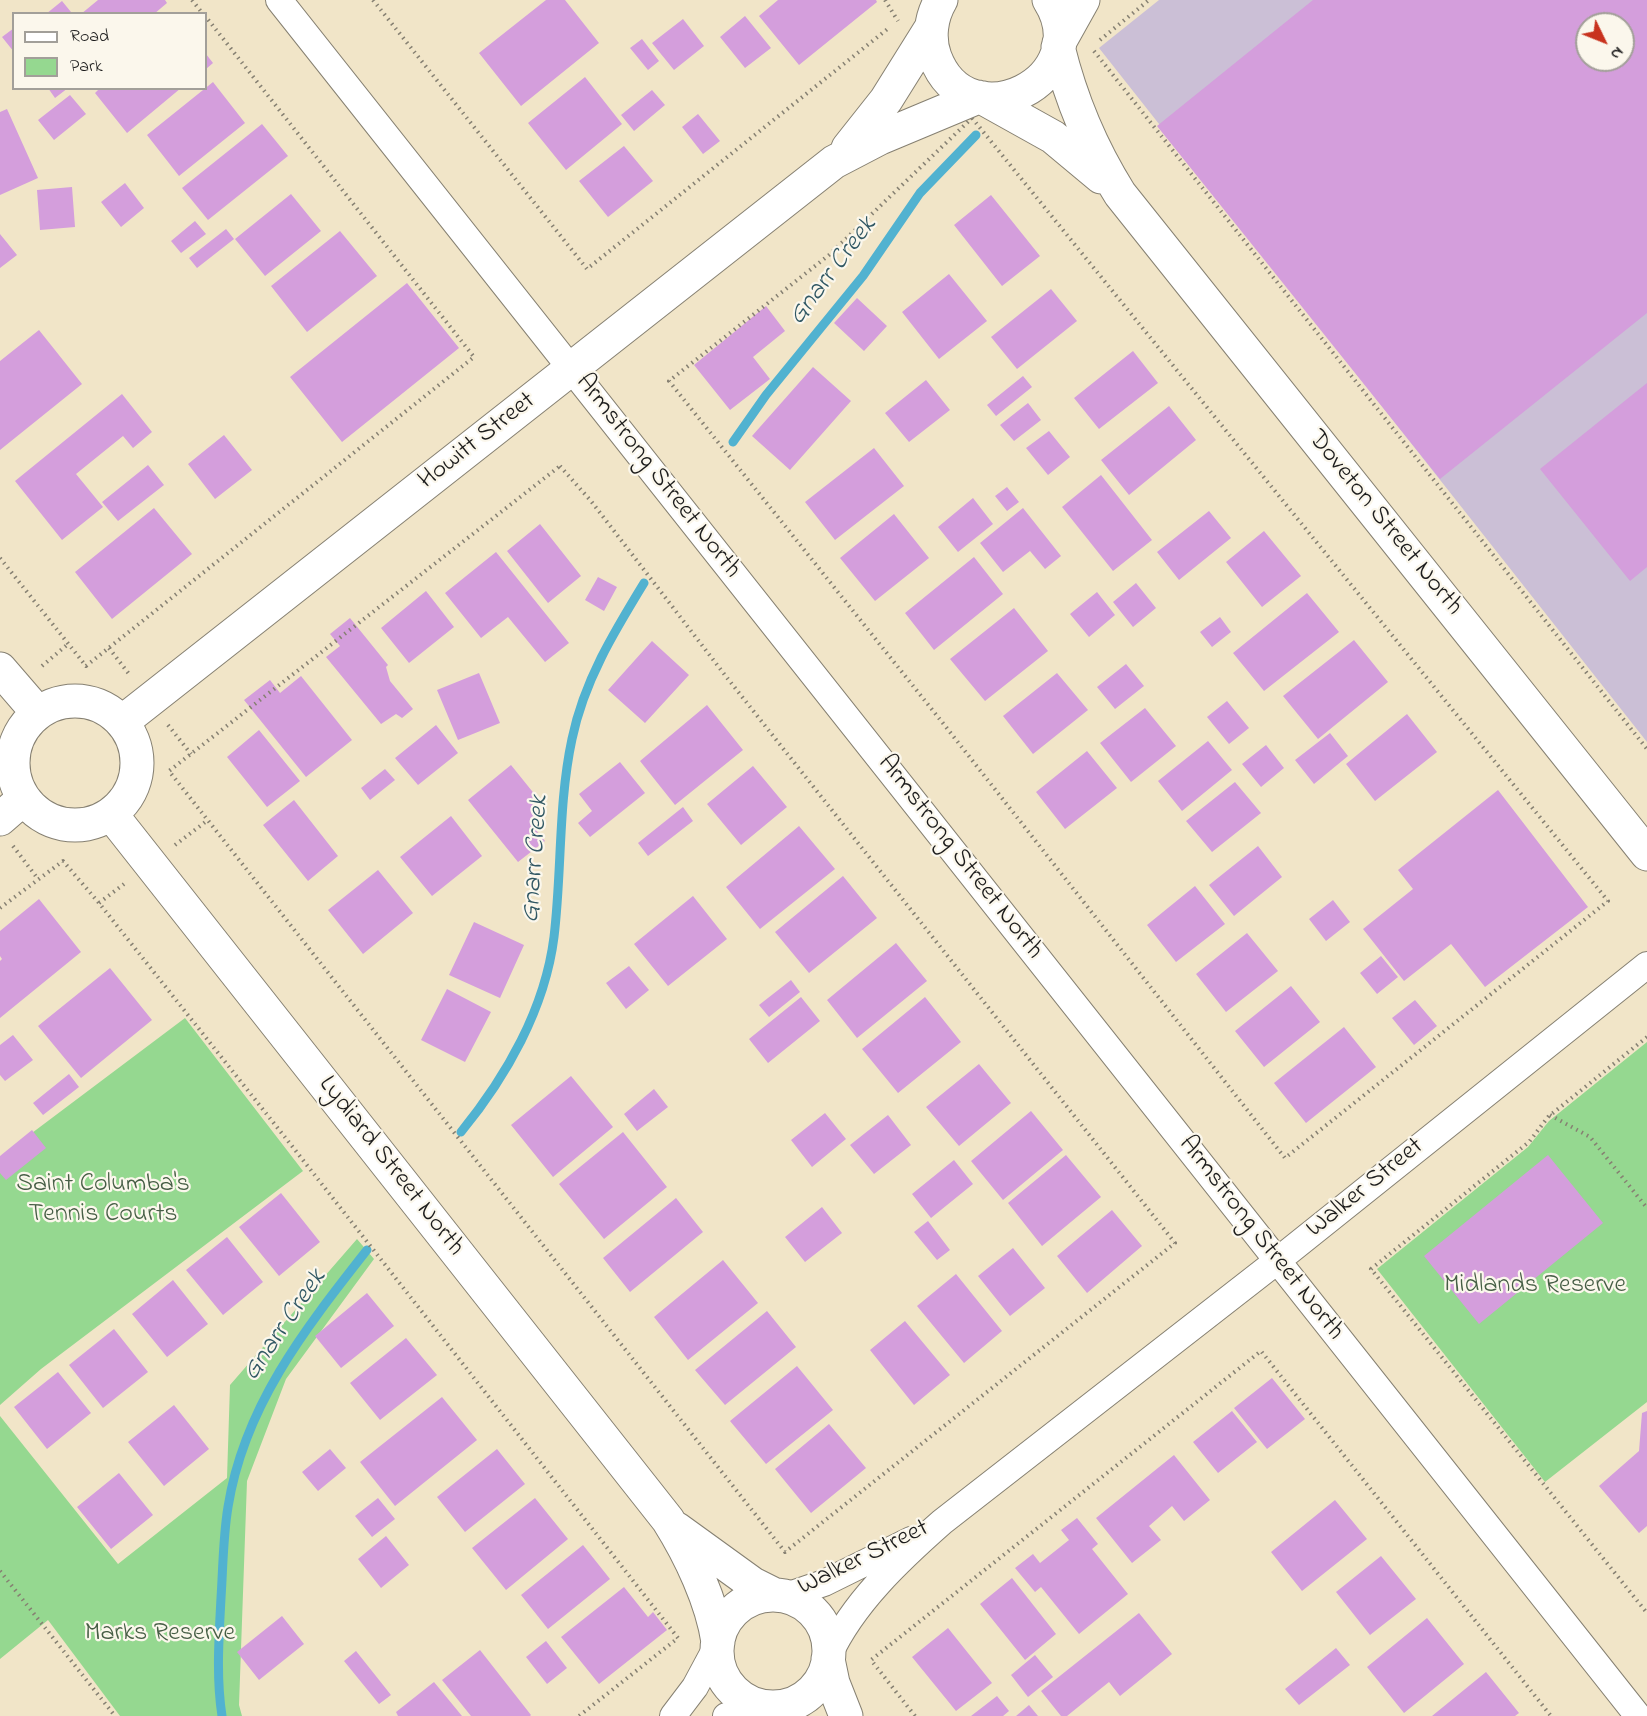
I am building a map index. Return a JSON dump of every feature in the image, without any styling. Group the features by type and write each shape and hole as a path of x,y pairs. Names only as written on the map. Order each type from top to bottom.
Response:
{"street":[{"name":"Armstrong Street North","path":"279,0 1638,1716"},
{"name":"Doveton Street North","path":"1049,0 1058,23 1058,45 1071,93 1088,138 1120,194 1647,854"},
{"path":"1058,45 1083,0"},
{"name":"Howitt Street","path":"122,722 834,162 876,114 933,12"},
{"name":"Doveton Street North","path":"933,12 933,51 942,71 957,87 978,104 1053,137 1120,194"},
{"name":"Howitt Street","path":"834,162 880,138 978,104 1007,98 1035,86 1048,71 1058,45"},
{"path":"0,669 38,713"},
{"path":"81,701 103,707 122,722 134,741 137,764 133,787 111,814 91,824 59,824 39,815 10,819 15,744 24,727 38,713 58,703 81,701"},
{"name":"Lydiard Street North","path":"111,814 668,1520 693,1568 714,1622 718,1644"},
{"name":"Walker Street","path":"829,1657 842,1632 869,1595 942,1522 1277,1261 1647,965"},
{"name":"Lydiard Street North","path":"668,1520 697,1545 753,1584 780,1596"},
{"name":"Walker Street","path":"780,1596 843,1574 942,1522"},
{"path":"673,1716 695,1688 718,1644 726,1620 738,1607 756,1597 780,1596 805,1605 819,1619 828,1638 833,1683 846,1716"},
{"path":"718,1644 719,1665 726,1682 746,1701 770,1709"},
{"path":"726,1716 782,1706 807,1695 822,1679 829,1657"}],"path":[{"path":"192,0 202,12"},
{"path":"373,0 587,269 898,22 885,0"},
{"path":"1098,42 1149,0"},
{"path":"0,558 86,666 474,357 207,19"},
{"path":"1091,47 1647,749"},
{"path":"978,104 1608,902 1285,1158 917,690 669,381 844,242 978,104"},
{"path":"560,466 591,501 728,679 1175,1243 785,1552 169,771 560,466"},
{"path":"10,819 38,879"},
{"path":"0,908 63,861 99,903 678,1638 579,1716"},
{"path":"1647,1037 1550,1115 1529,1142 1371,1269 1647,1613"},
{"path":"1550,1115 1590,1137 1647,1208"},
{"path":"915,1716 871,1660 1261,1351 1551,1716"},
{"path":"0,1571 115,1716"}],"shaded area":[{"path":"1159,0 1647,0 1647,742 1099,48"}],"green space":[{"name":"Saint Columba's Tennis Courts","path":"185,1018 303,1171 41,1369 0,1405 0,1157"},
{"name":"Midlands Reserve","path":"1647,1042 1647,1402 1545,1482 1377,1269 1528,1147 1549,1121"},
{"name":"Marks Reserve","path":"357,1239 374,1259 286,1379 247,1481 239,1705 242,1716 120,1716 48,1620 0,1659 0,1416 118,1564 227,1478 230,1385"}],"building":[{"path":"98,0 165,0 167,3 156,12 83,12"},
{"path":"546,0 565,0 599,43 521,106 479,53"},
{"path":"778,0 876,0 877,2 799,65 759,16"},
{"path":"1313,0 1647,0 1647,313 1440,479 1157,126"},
{"path":"62,1 71,12 48,12"},
{"path":"745,16 771,48 745,68 720,37"},
{"path":"683,19 704,46 674,70 652,43"},
{"path":"12,30 12,50 2,37"},
{"path":"642,39 659,61 648,70 630,48"},
{"path":"207,55 213,63 207,68"},
{"path":"585,77 622,124 566,170 528,123"},
{"path":"213,82 245,123 179,176 147,135 203,90 207,90 207,87"},
{"path":"49,90 65,90 55,98"},
{"path":"98,90 179,90 127,133 95,93"},
{"path":"652,90 665,105 634,131 621,115"},
{"path":"70,95 86,114 54,140 38,120"},
{"path":"7,109 38,178 0,195 0,112"},
{"path":"698,114 720,141 703,154 682,127"},
{"path":"262,124 288,156 208,220 182,188"},
{"path":"624,146 653,181 608,217 579,181"},
{"path":"125,183 144,208 121,227 101,202"},
{"path":"72,187 75,227 40,230 37,190"},
{"path":"291,194 321,231 265,276 235,239"},
{"path":"991,195 1040,256 1002,286 954,225"},
{"path":"195,221 206,234 181,253 171,241"},
{"path":"226,229 234,239 197,268 189,258"},
{"path":"340,231 377,276 307,332 271,286"},
{"path":"0,234 17,255 0,268"},
{"path":"949,274 987,321 939,359 902,312"},
{"path":"407,283 459,348 342,442 290,377"},
{"path":"1051,289 1077,321 1017,369 991,337"},
{"path":"857,298 887,326 864,351 834,323"},
{"path":"766,306 785,331 753,357 770,379 730,410 694,365"},
{"path":"39,330 82,384 0,450 0,361"},
{"path":"1133,351 1158,383 1099,429 1074,398"},
{"path":"813,367 851,401 790,470 752,436"},
{"path":"1023,376 1032,387 996,416 987,405"},
{"path":"926,380 950,410 909,442 885,413"},
{"path":"1647,383 1647,567 1630,581 1540,469"},
{"path":"122,394 152,432 133,448 123,436 76,474 103,507 62,540 15,481"},
{"path":"1028,403 1041,420 1014,441 1000,425"},
{"path":"1169,406 1196,440 1129,495 1101,460"},
{"path":"1049,431 1070,457 1048,475 1026,448"},
{"path":"224,435 252,470 215,499 188,464"},
{"path":"874,448 904,486 835,540 805,502"},
{"path":"148,465 164,485 118,521 102,502"},
{"path":"1101,475 1152,540 1113,571 1062,507"},
{"path":"1007,487 1019,502 1007,511 995,496"},
{"path":"973,498 993,524 958,552 938,527"},
{"path":"154,508 192,554 112,619 75,572"},
{"path":"1023,508 1061,556 1045,569 1030,551 1003,572 980,543"},
{"path":"1209,511 1231,538 1179,580 1157,552"},
{"path":"894,514 929,558 875,601 840,558"},
{"path":"540,524 581,576 548,603 507,551"},
{"path":"1264,531 1301,576 1262,607 1226,562"},
{"path":"496,552 569,643 545,662 508,617 481,638 445,593"},
{"path":"974,557 1003,594 934,650 905,613"},
{"path":"598,577 617,587 604,611 585,600"},
{"path":"1136,583 1156,608 1133,627 1113,602"},
{"path":"426,591 454,627 409,663 381,628"},
{"path":"1097,592 1115,615 1089,637 1070,614"},
{"path":"1307,593 1339,632 1264,691 1233,653"},
{"path":"1014,608 1048,651 985,701 950,659"},
{"path":"1220,617 1231,632 1212,647 1200,632"},
{"path":"350,618 388,665 386,667 390,681 413,709 402,718 396,714 381,724 326,657 340,646 330,634"},
{"path":"1354,640 1388,682 1318,739 1283,696"},
{"path":"652,641 689,675 645,723 608,690"},
{"path":"1126,664 1144,686 1115,709 1097,687"},
{"path":"479,673 500,723 458,740 437,690"},
{"path":"1057,673 1088,710 1033,754 1003,716"},
{"path":"301,676 352,740 306,777 244,700 270,680 280,693"},
{"path":"1227,701 1249,728 1229,744 1207,717"},
{"path":"707,705 743,750 675,805 640,761"},
{"path":"1145,708 1176,746 1131,782 1100,743"},
{"path":"1407,714 1437,752 1375,801 1346,764"},
{"path":"436,725 458,753 418,785 395,758"},
{"path":"259,730 300,781 267,807 227,757"},
{"path":"1330,733 1348,756 1314,784 1295,760"},
{"path":"1208,741 1232,770 1182,811 1158,781"},
{"path":"1266,745 1284,768 1261,787 1242,764"},
{"path":"1087,751 1117,788 1065,829 1036,792"},
{"path":"620,762 645,793 590,837 578,823 592,811 579,794"},
{"path":"511,765 540,801 531,808 544,823 535,829 545,841 518,862 468,800"},
{"path":"753,766 787,807 741,845 707,804"},
{"path":"385,769 395,780 370,800 361,788"},
{"path":"1235,782 1261,813 1212,852 1186,821"},
{"path":"1498,790 1588,907 1485,987 1451,944 1404,981 1363,929 1413,889 1398,870"},
{"path":"294,800 338,856 308,881 263,825"},
{"path":"683,807 693,821 648,856 638,843"},
{"path":"451,816 482,856 432,896 400,857"},
{"path":"799,826 835,869 760,929 726,887"},
{"path":"1258,846 1282,877 1234,916 1209,885"},
{"path":"378,870 413,913 363,954 328,910"},
{"path":"843,876 877,918 809,973 775,932"},
{"path":"1195,886 1225,924 1176,962 1147,925"},
{"path":"693,896 727,939 668,986 634,944"},
{"path":"39,899 81,952 0,1018 0,961 2,959 0,931"},
{"path":"1333,900 1350,922 1326,941 1309,919"},
{"path":"474,922 524,945 500,998 449,975"},
{"path":"1247,933 1278,971 1226,1012 1196,974"},
{"path":"896,943 927,981 857,1038 827,1000"},
{"path":"1381,956 1398,977 1377,994 1360,973"},
{"path":"629,966 649,990 626,1009 606,983"},
{"path":"110,968 152,1020 81,1078 38,1026"},
{"path":"791,980 800,992 769,1017 759,1005"},
{"path":"1291,986 1320,1022 1264,1067 1235,1031"},
{"path":"447,989 491,1012 465,1062 421,1040"},
{"path":"801,997 820,1021 768,1063 749,1039"},
{"path":"925,997 961,1042 898,1093 862,1049"},
{"path":"1415,1000 1437,1026 1414,1045 1392,1018"},
{"path":"1344,1027 1376,1067 1306,1123 1274,1083"},
{"path":"13,1035 33,1060 5,1081 0,1075 0,1045"},
{"path":"979,1064 1011,1103 959,1146 926,1107"},
{"path":"69,1074 79,1087 43,1115 33,1103"},
{"path":"571,1076 613,1127 553,1177 511,1125"},
{"path":"654,1089 668,1107 637,1131 624,1114"},
{"path":"1031,1111 1063,1150 1003,1200 971,1161"},
{"path":"825,1113 846,1139 812,1167 791,1140"},
{"path":"888,1115 911,1145 874,1174 850,1145"},
{"path":"32,1130 46,1148 6,1180 0,1173 0,1156"},
{"path":"623,1132 667,1187 604,1239 559,1184"},
{"path":"1066,1155 1101,1197 1042,1246 1008,1203"},
{"path":"1548,1155 1603,1223 1479,1324 1424,1256"},
{"path":"954,1160 973,1184 931,1218 912,1194"},
{"path":"281,1193 320,1242 279,1276 239,1227"},
{"path":"676,1198 703,1232 630,1292 603,1258"},
{"path":"822,1207 842,1233 805,1262 785,1237"},
{"path":"1112,1210 1142,1246 1087,1293 1057,1256"},
{"path":"928,1221 950,1250 937,1260 914,1232"},
{"path":"227,1237 263,1282 223,1315 186,1270"},
{"path":"1013,1248 1045,1288 1010,1316 978,1276"},
{"path":"723,1260 758,1303 688,1360 654,1317"},
{"path":"956,1274 1002,1331 964,1363 917,1306"},
{"path":"173,1280 208,1324 167,1357 132,1314"},
{"path":"367,1293 394,1326 341,1368 315,1336"},
{"path":"767,1311 796,1347 725,1405 695,1370"},
{"path":"905,1321 950,1375 914,1405 870,1350"},
{"path":"114,1329 148,1372 103,1408 69,1365"},
{"path":"406,1338 437,1375 380,1420 350,1383"},
{"path":"797,1366 833,1410 766,1464 730,1421"},
{"path":"58,1372 91,1413 47,1449 14,1407"},
{"path":"1272,1378 1305,1419 1267,1449 1234,1408"},
{"path":"442,1397 477,1440 395,1506 360,1462"},
{"path":"174,1405 209,1449 164,1486 128,1442"},
{"path":"1232,1411 1257,1442 1218,1473 1193,1442"},
{"path":"1647,1411 1647,1526 1639,1533 1599,1486 1639,1451 1642,1413"},
{"path":"829,1424 866,1468 811,1513 775,1469"},
{"path":"330,1449 346,1468 318,1491 302,1472"},
{"path":"497,1449 525,1484 465,1532 437,1497"},
{"path":"1174,1455 1210,1500 1184,1521 1172,1506 1149,1526 1161,1540 1132,1563 1096,1518"},
{"path":"119,1473 153,1515 111,1549 77,1507"},
{"path":"378,1498 395,1519 372,1537 355,1516"},
{"path":"535,1498 568,1539 506,1590 472,1548"},
{"path":"1335,1500 1367,1539 1302,1591 1271,1552"},
{"path":"1077,1518 1098,1544 1092,1549 1128,1594 1079,1634 1041,1587 1035,1592 1015,1568 1033,1554 1040,1563 1069,1540 1061,1530"},
{"path":"386,1536 409,1565 381,1588 358,1559"},
{"path":"583,1545 610,1579 548,1629 521,1595"},
{"path":"1381,1556 1416,1599 1370,1635 1336,1592"},
{"path":"1012,1578 1056,1634 1025,1660 980,1604"},
{"path":"624,1587 648,1617 653,1612 667,1630 599,1684 561,1637"},
{"path":"1139,1613 1172,1654 1120,1696 1109,1682 1067,1716 1061,1716 1041,1691"},
{"path":"282,1616 304,1644 259,1680 237,1652"},
{"path":"1427,1618 1464,1664 1404,1713 1367,1667"},
{"path":"948,1628 992,1683 956,1711 912,1657"},
{"path":"546,1641 567,1668 547,1684 526,1657"},
{"path":"1336,1648 1350,1665 1299,1705 1285,1689"},
{"path":"480,1650 530,1716 471,1716 442,1680"},
{"path":"356,1651 391,1695 379,1704 344,1661"},
{"path":"1035,1655 1053,1677 1028,1697 1011,1675"},
{"path":"1486,1672 1519,1713 1515,1716 1432,1716"},
{"path":"434,1682 462,1716 398,1716 396,1712"},
{"path":"997,1696 1009,1711 1003,1716 971,1716"},
{"path":"1029,1705 1038,1716 1016,1716"}],"waterway":[{"name":"Gnarr Creek","path":"733,442 766,395 863,276 920,193 976,135"},
{"name":"Gnarr Creek","path":"461,1132 478,1111 508,1065 521,1041 542,990 554,937 564,788 577,718 601,658 644,583"},
{"name":"Gnarr Creek","path":"222,1716 218,1657 223,1552 228,1507 236,1470 248,1435 280,1370 321,1309 367,1250"}]}
